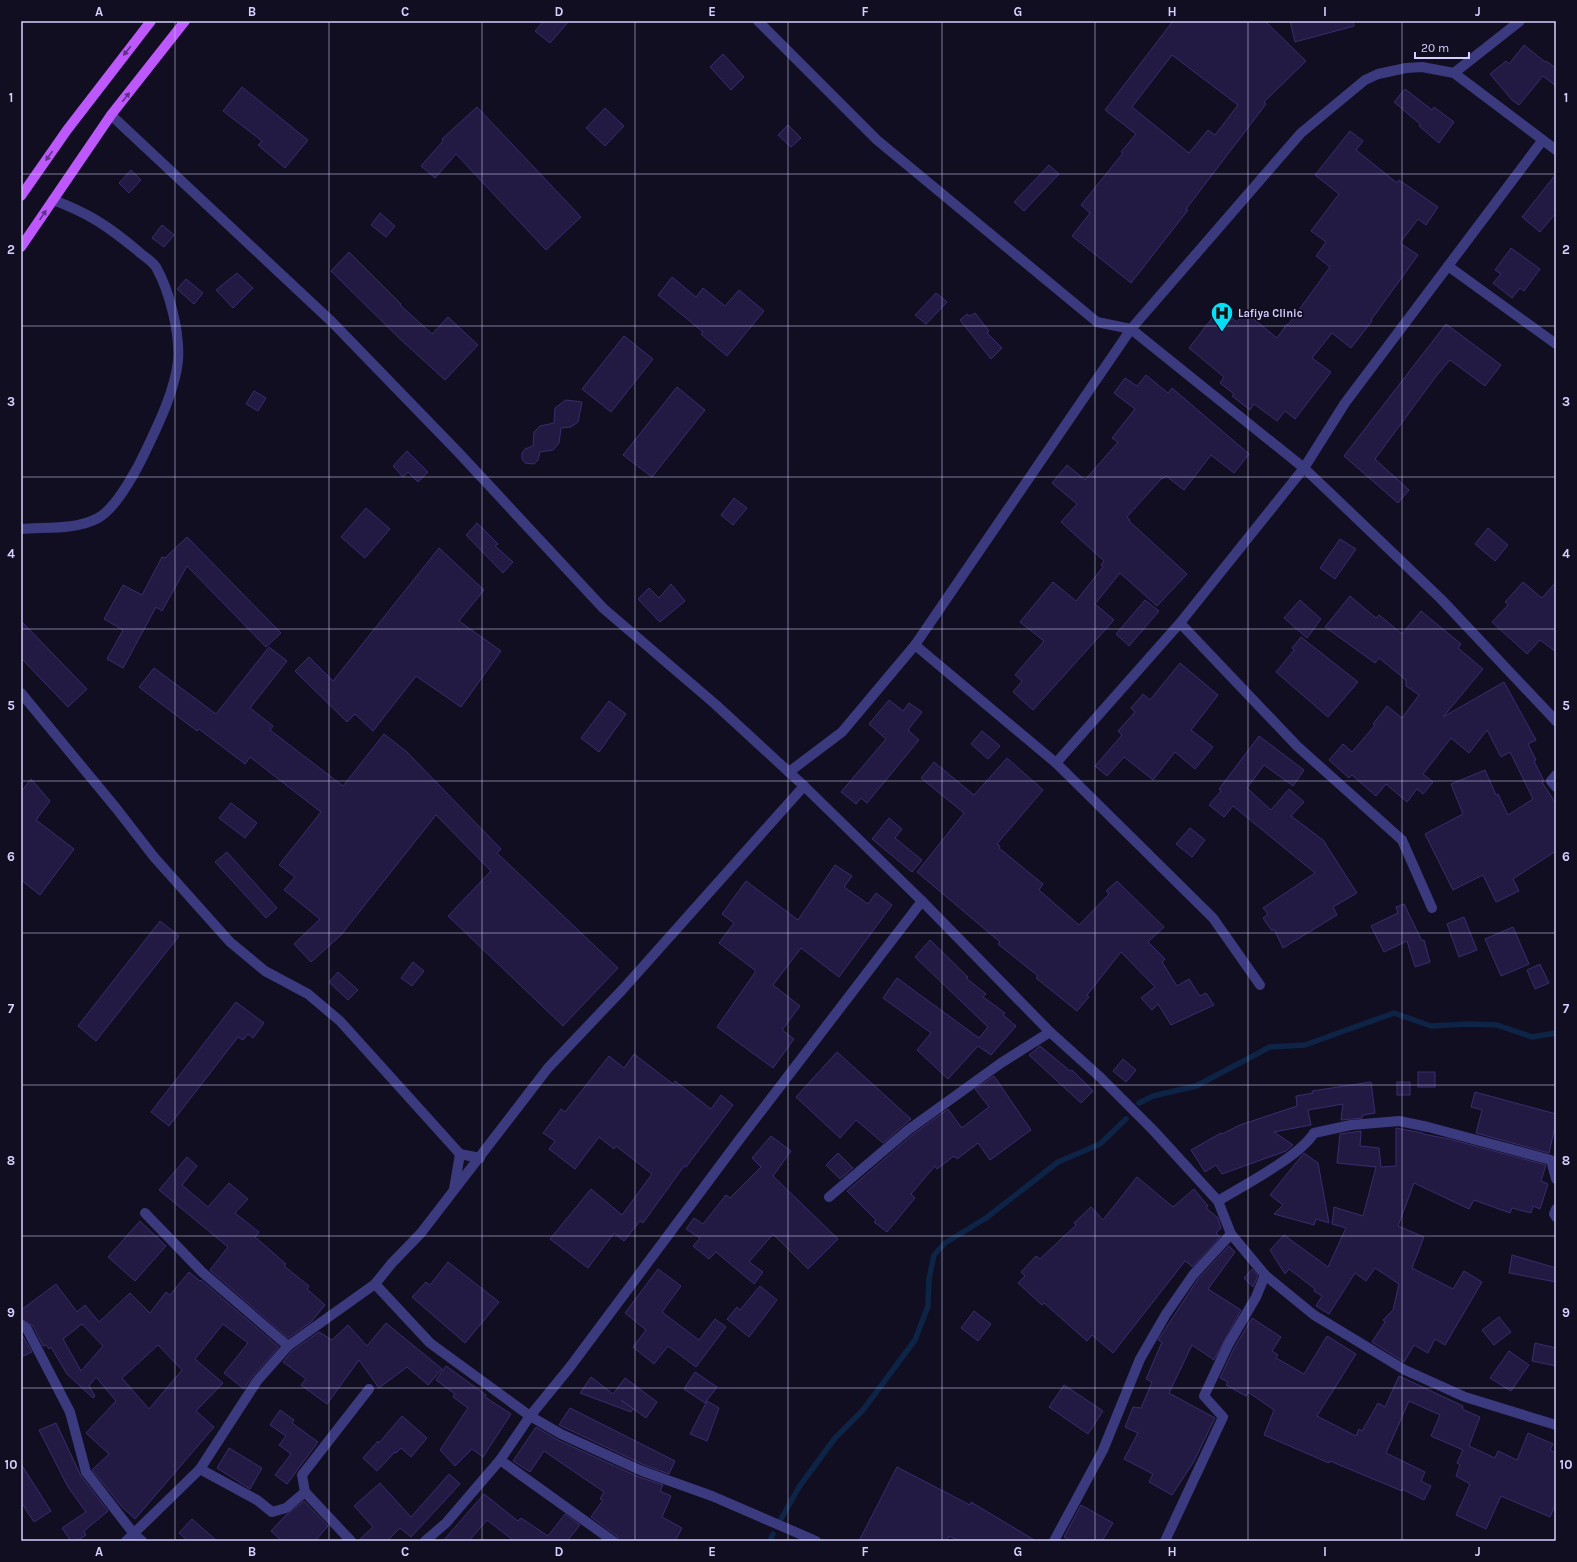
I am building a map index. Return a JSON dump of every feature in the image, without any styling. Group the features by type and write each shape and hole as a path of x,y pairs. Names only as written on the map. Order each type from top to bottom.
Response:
{"main road":[{"path":"21,196 67,130 152,21"},
{"path":"21,247 111,115 186,21"}],"street":[{"path":"758,21 877,140 1097,322 1131,329 1304,468 1441,599 1556,720"},
{"path":"1454,73 1520,21"},
{"path":"788,772 842,732 915,645 1131,329 1301,133 1365,80 1391,70 1406,68 1438,69 1454,73 1542,141 1556,150"},
{"path":"111,115 332,322 458,452 604,608 715,704 804,786 922,901 1050,1032 1100,1077 1154,1130 1218,1201 1231,1234 1265,1275 1314,1315 1405,1370 1464,1397 1556,1425"},
{"path":"1056,763 1180,623 1304,468 1345,404 1542,141"},
{"path":"21,529 84,524 100,517 121,495 141,462 166,410 178,361 176,330 169,296 155,266 108,227 80,210 53,200"},
{"path":"1448,266 1556,344"},
{"path":"1180,623 1297,746 1402,840 1432,908"},
{"path":"915,645 1056,763 1213,918 1260,985"},
{"path":"21,693 116,808 154,857 230,942 265,971 308,994 340,1021 460,1154 480,1158"},
{"path":"1556,775 1551,781 1556,787"},
{"path":"130,1538 200,1469 257,1381 288,1346 375,1284 392,1262 421,1234 548,1068 623,989 804,786"},
{"path":"425,1541 446,1523 500,1460 530,1416 570,1367 739,1140 922,901"},
{"path":"830,1197 908,1130 1001,1063 1050,1032"},
{"path":"1218,1201 1265,1173 1308,1143 1314,1133 1351,1125 1399,1121 1428,1127 1551,1160 1556,1178"},
{"path":"453,1191 460,1154"},
{"path":"1556,1209 1554,1214 1556,1217"},
{"path":"145,1213 202,1272 288,1346"},
{"path":"1054,1541 1103,1450 1140,1359 1166,1314 1193,1275 1231,1234"},
{"path":"1165,1541 1224,1417 1204,1396 1228,1345 1256,1298 1265,1275"},
{"path":"375,1284 430,1343 530,1416 561,1434 628,1465 712,1496 816,1541"},
{"path":"21,1325 27,1329 70,1412 86,1472 130,1538 142,1541"},
{"path":"351,1541 305,1492 302,1475 369,1390"},
{"path":"500,1460 613,1541"},
{"path":"200,1469 257,1500 272,1512 286,1508 305,1492"}],"building":[{"path":"544,21 569,21 550,43 535,31"},
{"path":"1173,21 1265,21 1306,61 1264,102 1266,104 1186,209 1188,210 1131,283 1072,236 1090,213 1081,205 1123,153 1121,152 1136,134 1105,110","holes":["1172,55 1238,105 1215,135 1208,130 1189,153 1132,107"]},
{"path":"1290,21 1353,21 1354,26 1295,42"},
{"path":"1524,45 1545,62 1546,61 1556,68 1556,86 1543,76 1519,105 1512,100 1490,74 1506,61 1509,64"},
{"path":"723,54 744,77 731,90 710,67"},
{"path":"242,87 308,140 285,168 258,145 262,141 223,111"},
{"path":"1405,89 1432,110 1434,107 1454,122 1439,143 1419,126 1420,124 1394,102"},
{"path":"477,107 581,217 546,250 456,154 435,178 421,166 443,141 442,139"},
{"path":"605,108 624,126 605,146 586,128"},
{"path":"788,125 801,138 791,147 778,135"},
{"path":"1350,131 1363,141 1356,150 1397,183 1399,180 1438,207 1426,225 1418,219 1400,243 1418,255 1371,320 1372,321 1351,348 1332,333 1312,358 1331,372 1295,419 1285,411 1277,421 1254,404 1250,410 1232,396 1234,394 1220,383 1224,377 1189,348 1220,308 1237,322 1245,312 1277,338 1287,324 1288,325 1330,267 1316,256 1326,242 1311,231 1339,194 1315,175"},
{"path":"1049,165 1059,174 1024,211 1014,202"},
{"path":"131,170 141,180 129,193 119,183"},
{"path":"1556,174 1556,213 1540,232 1522,217"},
{"path":"380,213 395,226 386,237 371,225"},
{"path":"162,225 174,235 164,247 152,238"},
{"path":"1511,248 1540,269 1524,291 1520,288 1512,298 1493,283 1501,274 1495,270"},
{"path":"349,252 401,304 400,305 432,334 448,317 478,345 445,380 398,337 331,271"},
{"path":"237,273 253,288 233,308 216,290"},
{"path":"672,277 696,297 703,288 725,306 739,290 764,311 727,356 701,334 703,332 658,295"},
{"path":"186,279 203,293 194,304 177,289"},
{"path":"936,293 947,302 926,324 915,315"},
{"path":"975,313 989,331 987,333 1002,348 991,359 960,320 967,314 970,316"},
{"path":"1446,324 1501,365 1485,386 1450,360 1437,375 1375,459 1409,490 1398,503 1344,456"},
{"path":"624,336 653,359 611,412 582,389"},
{"path":"1146,375 1168,393 1172,388 1249,454 1234,473 1211,455 1184,490 1166,476 1163,479 1162,478 1127,517 1130,520 1129,521 1187,574 1157,606 1120,573 1095,604 1114,620 1033,710 1013,692 1022,681 1015,675 1044,641 1020,622 1053,582 1076,601 1103,567 1101,565 1104,561 1061,522 1077,504 1052,483 1067,465 1085,480 1118,442 1112,438 1135,409 1114,393 1125,378 1137,386"},
{"path":"677,387 705,410 652,477 623,455"},
{"path":"254,391 266,398 258,411 246,404"},
{"path":"566,400 582,402 578,422 571,427 561,428 559,443 553,450 540,452 538,460 534,464 525,463 522,459 522,453 525,449 533,446 534,432 540,426 554,423 555,408"},
{"path":"407,451 428,472 418,482 408,472 403,477 393,466"},
{"path":"734,498 747,508 733,525 721,515"},
{"path":"366,508 390,529 365,558 341,537"},
{"path":"477,523 498,544 495,546 513,562 503,573 466,535"},
{"path":"1488,528 1508,545 1495,561 1475,544"},
{"path":"187,537 281,633 266,647 187,566 162,611 156,607 123,668 107,659 123,630 104,619 123,585 142,595 162,557 165,558"},
{"path":"1340,539 1356,549 1335,579 1320,568"},
{"path":"439,548 484,590 459,621 501,651 461,707 416,676 373,731 355,714 347,722 295,671 309,657 333,681"},
{"path":"1523,582 1542,598 1556,582 1556,652 1540,640 1527,654 1492,622 1508,605 1505,602"},
{"path":"671,584 685,601 660,622 638,599 649,588 659,598"},
{"path":"1350,596 1376,618 1379,615 1402,634 1421,611 1461,644 1458,648 1483,669 1443,717 1504,682 1536,740 1528,744 1536,760 1534,761 1544,781 1542,782 1556,804 1556,851 1513,879 1519,891 1496,902 1483,875 1453,890 1425,834 1463,814 1451,784 1485,770 1496,795 1498,794 1508,815 1533,799 1510,752 1501,757 1487,730 1469,753 1451,738 1423,774 1433,782 1423,794 1417,789 1407,802 1386,784 1376,796 1352,775 1349,778 1329,760 1343,744 1352,752 1375,725 1373,724 1387,706 1402,718 1419,695 1406,686 1406,680 1379,658 1375,663 1325,627"},
{"path":"1145,600 1159,611 1129,646 1116,634"},
{"path":"1300,600 1321,619 1307,638 1284,618"},
{"path":"21,621 87,689 68,707 21,658"},
{"path":"1301,637 1358,682 1328,717 1276,672 1294,650 1292,648"},
{"path":"269,647 287,661 250,708 273,726 270,730 343,786 384,734 407,752 501,849 497,853 618,968 563,1026 448,916 491,871 436,815 341,935 311,962 294,944 320,919 284,890 295,877 279,865 321,812 250,757 245,764 199,729 197,731 139,687 154,668 216,714"},
{"path":"1180,663 1218,695 1191,730 1213,747 1195,769 1175,752 1153,780 1124,757 1107,776 1095,766 1122,735 1118,731 1135,712 1131,708 1143,694 1150,700"},
{"path":"889,700 903,711 909,703 922,712 908,730 919,740 867,803 861,798 856,804 841,792 886,739 869,724"},
{"path":"609,701 626,714 599,752 581,738"},
{"path":"982,731 1000,746 988,759 971,744"},
{"path":"1259,736 1304,770 1293,786 1264,765 1247,788 1271,810 1289,789 1304,802 1291,816 1323,840 1357,893 1333,907 1337,915 1283,948 1274,929 1272,931 1263,918 1268,914 1263,908 1315,873 1233,806 1224,817 1209,805 1221,791 1219,789"},
{"path":"1007,758 1043,790 997,844 1000,846 999,848 1043,884 1039,890 1079,925 1109,894 1106,891 1117,881 1164,927 1148,942 1165,959 1162,962 1177,986 1189,979 1200,996 1206,993 1214,1005 1171,1025 1158,1004 1152,1010 1141,998 1155,987 1121,952 1087,995 1089,997 1077,1011 1036,978 1038,976 998,944 1000,942 917,872 964,813 921,778 934,762 974,795"},
{"path":"31,779 50,801 36,820 74,849 40,895 21,880 21,792"},
{"path":"231,803 257,823 245,838 219,818"},
{"path":"889,818 902,829 895,838 922,860 912,872 872,839"},
{"path":"1190,828 1205,840 1192,857 1176,844"},
{"path":"227,852 277,908 266,918 215,862"},
{"path":"835,865 852,876 844,887 868,904 876,893 892,905 839,977 801,948 773,985 800,1006 782,1030 794,1039 773,1068 717,1027 756,971 719,943 734,923 722,914 746,881 798,920"},
{"path":"1404,904 1422,941 1424,940 1430,962 1415,967 1407,941 1384,952 1371,926 1398,913 1396,907"},
{"path":"1464,917 1477,950 1459,957 1447,924"},
{"path":"160,921 179,936 96,1041 78,1026"},
{"path":"1513,927 1529,964 1501,976 1485,939"},
{"path":"930,940 968,977 966,978 986,994 983,997 1005,1013 1003,1015 1016,1026 991,1055 978,1046 948,1079 917,1050 931,1033 883,998 897,978 979,1038 988,1027 915,957"},
{"path":"413,962 424,971 412,986 401,978"},
{"path":"1540,964 1549,983 1535,989 1527,970"},
{"path":"338,972 358,990 348,1000 329,982"},
{"path":"236,1002 264,1023 253,1038 248,1034 243,1040 238,1037 169,1126 151,1112"},
{"path":"1040,1046 1070,1071 1072,1070 1093,1091 1081,1103 1029,1055"},
{"path":"837,1052 911,1119 883,1143 856,1120 840,1138 796,1097"},
{"path":"634,1054 673,1084 675,1081 711,1109 721,1095 733,1105 686,1167 684,1166 643,1223 640,1221 624,1241 614,1233 588,1268 550,1239 591,1189 622,1215 652,1174 616,1146 614,1149 599,1137 575,1169 549,1149 555,1141 543,1133 561,1109 565,1112 609,1056 624,1068"},
{"path":"1123,1059 1136,1070 1126,1082 1113,1071"},
{"path":"1418,1072 1435,1072 1435,1087 1418,1087"},
{"path":"994,1076 1031,1130 990,1160 978,1143 957,1159 954,1156 937,1169 935,1166 911,1194 915,1198 887,1232 874,1222 876,1220 847,1191 912,1135 948,1109 961,1127 963,1127 989,1107 975,1089"},
{"path":"1371,1082 1375,1113 1363,1115 1362,1118 1341,1120 1343,1104 1308,1110 1311,1125 1274,1132 1293,1145 1286,1151 1222,1174 1216,1165 1205,1172 1191,1150 1221,1133 1222,1134 1240,1125 1297,1106 1296,1096 1313,1093 1312,1091"},
{"path":"1397,1082 1410,1082 1410,1095 1397,1095"},
{"path":"1475,1092 1556,1114 1556,1122 1549,1153 1476,1133 1482,1110 1471,1107"},
{"path":"1396,1128 1449,1139 1546,1165 1541,1181 1548,1184 1540,1209 1533,1206 1531,1213 1512,1208 1510,1213 1474,1200 1469,1209 1414,1183 1398,1226 1424,1237 1412,1268 1453,1289 1464,1271 1482,1282 1445,1345 1435,1339 1428,1353 1414,1345 1404,1362 1372,1342 1385,1322 1383,1320 1393,1310 1399,1284 1375,1268 1366,1281 1355,1273 1329,1314 1316,1306 1322,1296 1289,1269 1285,1274 1270,1250 1284,1235 1328,1267 1346,1228 1332,1224 1334,1207 1363,1216 1376,1167 1337,1163 1340,1134 1361,1131 1360,1146 1379,1148 1381,1167 1396,1166"},
{"path":"771,1136 791,1151 773,1176 838,1239 808,1269 773,1234 749,1262 763,1272 754,1284 716,1252 709,1259 693,1246 700,1238 686,1229 694,1218 703,1224 726,1195 730,1198 761,1167 752,1158"},
{"path":"838,1153 853,1168 840,1179 826,1165"},
{"path":"1304,1153 1318,1163 1329,1223 1316,1219 1314,1225 1274,1214 1283,1205 1270,1195"},
{"path":"187,1157 197,1166 182,1185 208,1207 229,1183 248,1199 235,1213 259,1232 255,1237 286,1264 284,1266 309,1286 307,1289 325,1305 311,1322 288,1338 210,1270 228,1247 159,1190"},
{"path":"1137,1177 1173,1207 1194,1189 1208,1206 1206,1208 1218,1218 1221,1228 1216,1233 1220,1237 1192,1267 1185,1261 1113,1353 1092,1335 1087,1341 1044,1303 1042,1305 1018,1283 1025,1276 1021,1272 1036,1256 1040,1259 1076,1225 1074,1223 1091,1207 1103,1220"},
{"path":"140,1221 166,1246 135,1281 108,1257"},
{"path":"1229,1246 1235,1252 1208,1289 1241,1310 1214,1360 1192,1345 1169,1393 1215,1418 1193,1463 1172,1495 1149,1482 1153,1474 1124,1459 1138,1433 1125,1427 1133,1407 1141,1408 1152,1382 1146,1379 1162,1342 1158,1340 1198,1279"},
{"path":"1512,1255 1556,1268 1556,1282 1509,1273"},
{"path":"448,1262 499,1302 465,1343 412,1297 426,1282 430,1285"},
{"path":"658,1269 681,1286 662,1312 699,1340 715,1319 726,1327 696,1367 668,1346 654,1364 633,1347 646,1330 625,1313"},
{"path":"1252,1269 1258,1276 1253,1287 1244,1278"},
{"path":"189,1272 200,1281 201,1280 279,1347 252,1377 244,1389 224,1373 248,1343 223,1324 195,1359 223,1383 196,1411 214,1427 135,1519 122,1507 92,1470 109,1454 86,1433 116,1401 96,1377 89,1386 95,1396 93,1398 67,1374 51,1347 49,1349 46,1345 43,1346 33,1326 21,1319 21,1310 56,1284 77,1312 85,1305 99,1322 130,1293 150,1313 166,1292 170,1295","holes":["82,1324 103,1346 81,1371 63,1339","158,1345 182,1370 149,1409 122,1378"]},
{"path":"760,1286 777,1300 749,1337 727,1319 737,1307 740,1310"},
{"path":"974,1311 991,1324 978,1341 961,1328"},
{"path":"1499,1317 1511,1332 1494,1345 1482,1330"},
{"path":"1252,1318 1281,1337 1272,1351 1278,1355 1276,1358 1304,1374 1327,1336 1356,1354 1317,1416 1356,1436 1359,1429 1362,1431 1378,1403 1385,1407 1399,1376 1463,1406 1462,1409 1480,1417 1469,1446 1495,1458 1498,1451 1517,1460 1528,1433 1553,1444 1550,1450 1556,1453 1556,1503 1550,1517 1501,1496 1486,1529 1456,1515 1470,1484 1456,1476 1460,1465 1457,1463 1463,1450 1431,1436 1440,1415 1409,1401 1386,1453 1425,1472 1421,1481 1431,1486 1424,1500 1402,1489 1402,1491 1330,1461 1329,1463 1264,1435 1274,1410 1248,1392 1246,1396 1226,1385 1228,1382 1220,1378 1234,1348"},
{"path":"386,1323 442,1369 428,1385 407,1367 379,1388 359,1360 327,1404 301,1385 306,1379 283,1362 292,1351 319,1332 332,1340 348,1325 367,1346"},
{"path":"21,1333 32,1352 21,1357"},
{"path":"1535,1343 1556,1348 1556,1366 1532,1361"},
{"path":"1509,1351 1529,1365 1511,1391 1490,1378"},
{"path":"446,1366 486,1395 485,1397 511,1414 483,1457 472,1449 455,1466 440,1450 468,1408 453,1397 455,1394 436,1380"},
{"path":"695,1372 717,1387 705,1403 684,1389"},
{"path":"591,1377 613,1394 625,1378 657,1402 646,1418 621,1400 633,1409 631,1412 580,1393"},
{"path":"1064,1385 1103,1411 1088,1434 1049,1407"},
{"path":"707,1401 719,1408 707,1441 690,1434"},
{"path":"570,1408 675,1461 669,1474 644,1465 559,1425"},
{"path":"280,1410 294,1420 292,1423 318,1442 287,1484 275,1475 291,1454 279,1445 286,1436 270,1425"},
{"path":"402,1416 427,1438 411,1457 401,1448 396,1453 395,1452 377,1471 363,1458 378,1441 379,1443"},
{"path":"56,1423 81,1476 108,1511 84,1531 86,1535 77,1541 71,1541 62,1528 86,1512 68,1487 39,1430"},
{"path":"536,1427 558,1440 639,1477 663,1485 660,1491 671,1496 662,1517 682,1528 675,1541 619,1541 617,1536 591,1517 603,1500 600,1499 604,1492 544,1451 530,1472 513,1461"},
{"path":"229,1448 262,1468 250,1489 217,1468"},
{"path":"21,1464 51,1511 34,1522 21,1502"},
{"path":"897,1467 970,1505 971,1502 1036,1541 959,1541 949,1536 947,1541 859,1541"},
{"path":"449,1474 460,1484 411,1537 400,1528 387,1541 358,1541 373,1527 354,1506 380,1483 411,1517"},
{"path":"484,1494 518,1521 521,1518 548,1536 565,1514 580,1525 567,1541 514,1541 487,1520 469,1541 443,1541"},
{"path":"304,1501 328,1526 315,1541 282,1541 271,1531 286,1515"},
{"path":"1081,1505 1113,1523 1102,1541 1072,1541 1064,1537"},
{"path":"192,1519 217,1541 188,1541 179,1533"}],"waterway":[{"path":"1139,1103 1153,1096 1196,1086 1270,1047 1305,1045 1394,1013 1431,1026 1467,1024 1497,1025 1532,1037 1556,1033"},
{"path":"781,1519 799,1487 835,1438 863,1410 915,1340 928,1306 929,1279 934,1255 945,1243 986,1218 1058,1162 1100,1144 1126,1119"},
{"path":"770,1541 773,1534"}],"place":[{"name":"Lafiya Clinic","path":"1222,332"}]}
